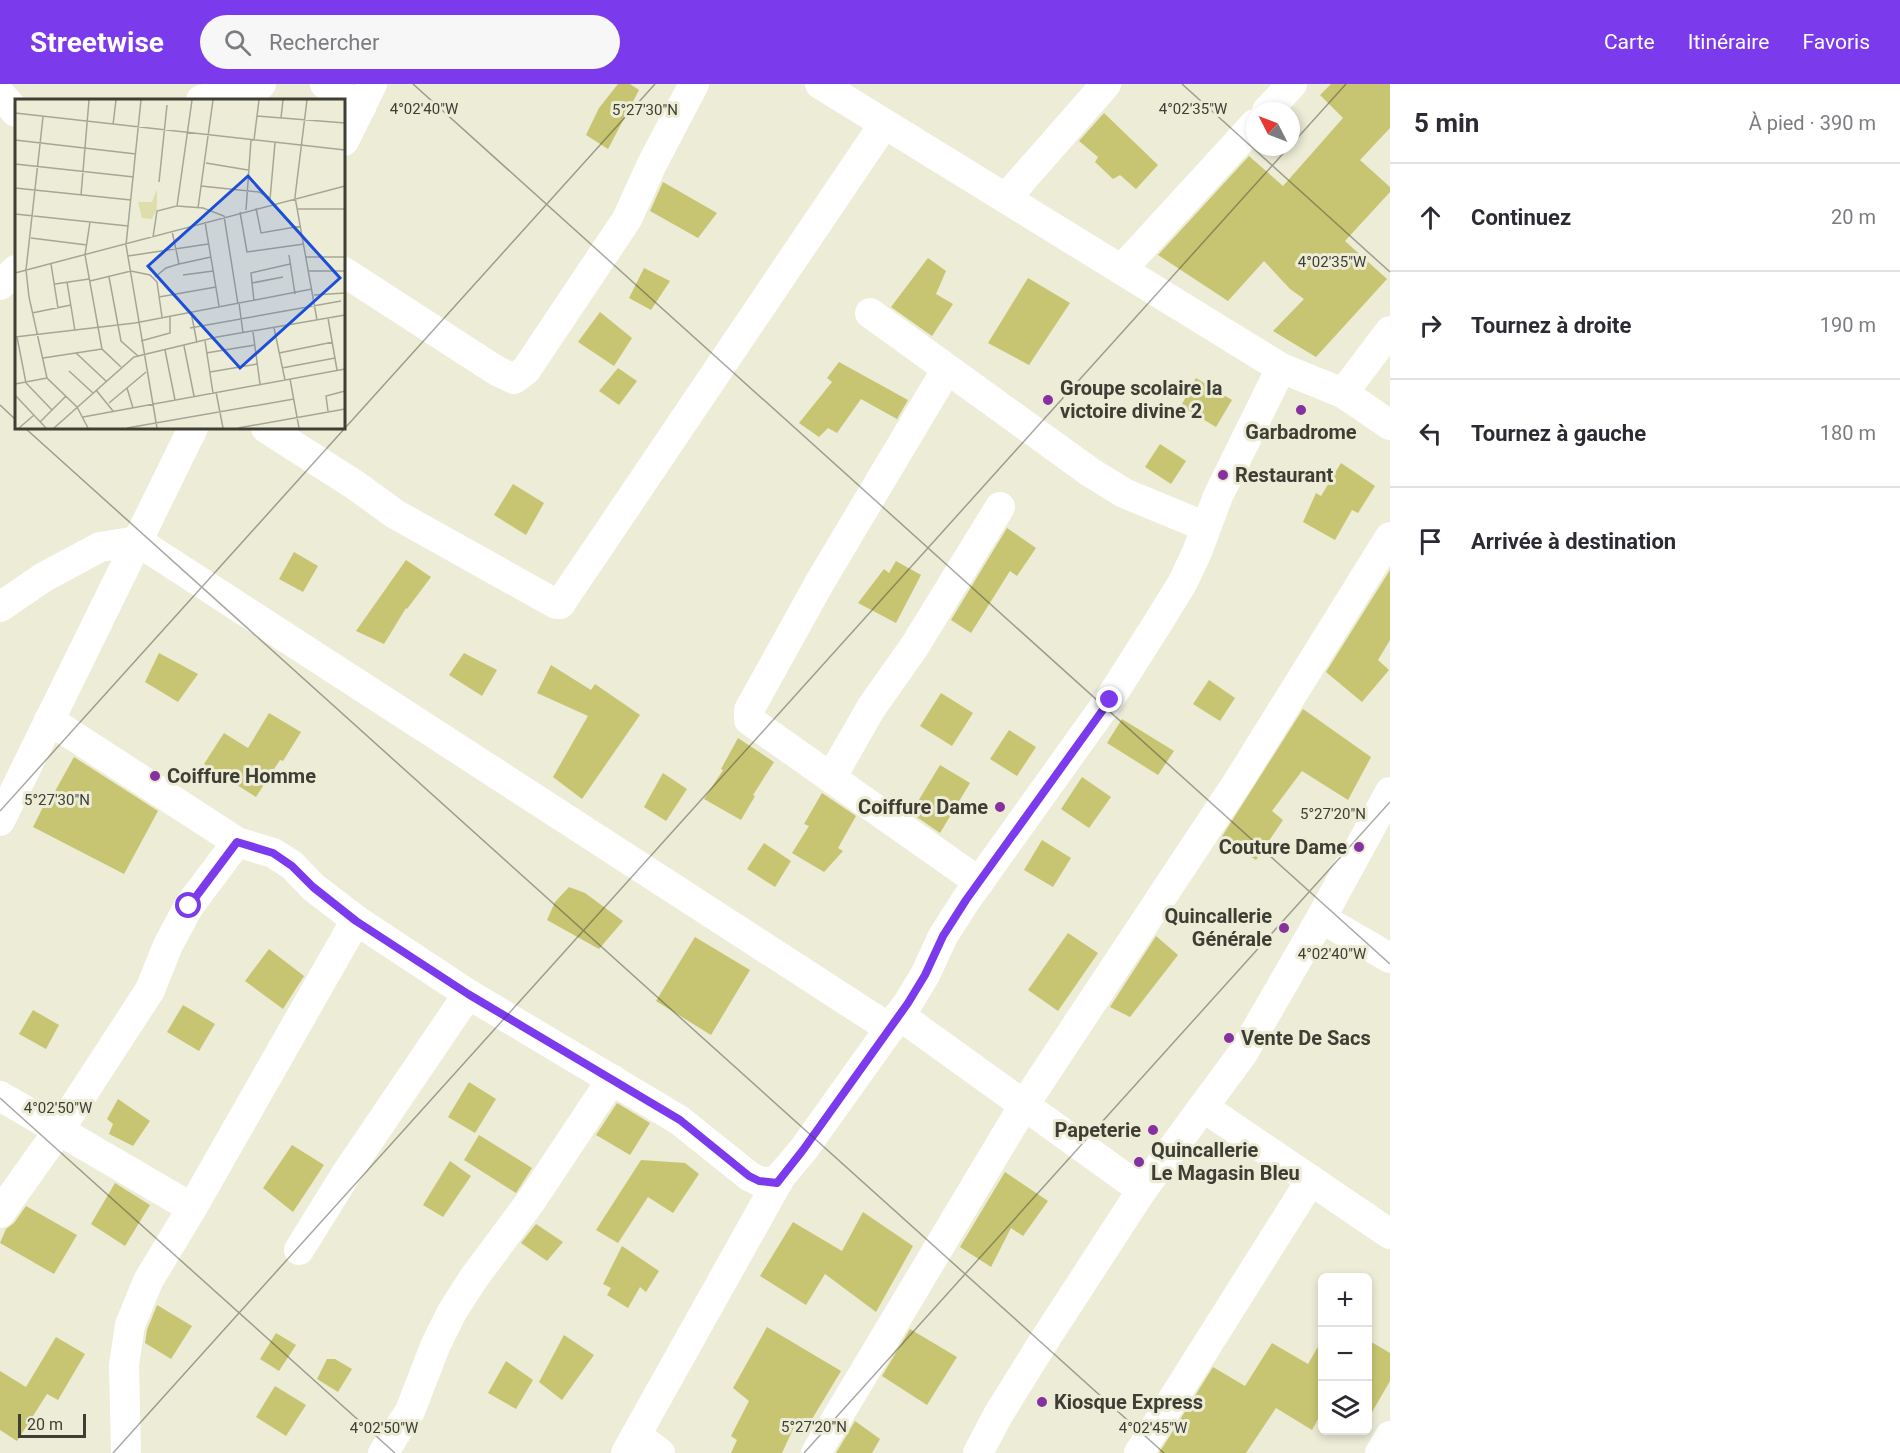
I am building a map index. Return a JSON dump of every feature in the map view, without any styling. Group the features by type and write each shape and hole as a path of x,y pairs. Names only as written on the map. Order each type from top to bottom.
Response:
{"street":[{"path":"205,99 261,84"},
{"path":"325,84 367,96 345,139"},
{"path":"345,273 497,371 514,379 526,370 614,241 694,84"},
{"path":"820,84 1281,368 1343,393 1390,425"},
{"path":"1006,198 1106,84"},
{"path":"1275,102 1292,84"},
{"path":"0,94 15,111"},
{"path":"268,429 347,479 395,514 555,604 560,604 884,124"},
{"path":"1122,269 1246,134"},
{"path":"0,285 15,271"},
{"path":"870,313 1090,472 1124,493 1206,527"},
{"path":"1343,393 1390,331"},
{"path":"660,1453 631,1444 777,1183 894,1022 925,975 943,936 979,882 1110,700 1183,582 1239,449 1281,368"},
{"path":"946,369 820,582 749,710 749,720 979,882"},
{"path":"0,821 193,429"},
{"path":"831,778 871,708 914,647 1000,507"},
{"path":"816,1453 1024,1106 1257,752 1390,537"},
{"path":"0,607 44,577 100,546 137,541 894,1022 1024,1106 1142,1190"},
{"path":"49,720 237,842 273,853 292,866 313,887 356,921 468,994 680,1120 749,1176 759,1181 777,1183"},
{"path":"978,1453 998,1415 1042,1344 1142,1190 1243,1053 1322,918 1390,792"},
{"path":"0,1213 59,1130 150,990 168,945 189,906 237,842"},
{"path":"1322,918 1390,958"},
{"path":"126,1453 124,1365 130,1326 148,1281 356,921"},
{"path":"299,1250 346,1174 468,994"},
{"path":"383,1453 410,1411 436,1344 452,1312 473,1279 537,1192 612,1079"},
{"path":"0,1096 192,1208"},
{"path":"1203,1107 1390,1234"},
{"path":"1139,1453 1311,1180"},
{"path":"1380,1453 1390,1436"}],"building":[{"path":"618,84 630,84 639,90 608,149 586,135 599,108"},
{"path":"1331,84 1390,84 1390,128 1360,160 1390,187 1390,192 1345,241 1387,279 1316,357 1273,331 1304,299 1290,289 1264,261 1228,301 1158,255 1249,156 1283,186 1343,118 1320,95"},
{"path":"1104,113 1158,165 1136,189 1120,175 1113,179 1095,162 1098,157 1079,141"},
{"path":"663,182 717,213 698,238 650,211"},
{"path":"928,258 946,271 936,294 953,304 932,336 891,307"},
{"path":"644,268 670,281 651,310 629,298"},
{"path":"1028,278 1070,303 1029,365 988,343"},
{"path":"600,312 632,338 614,366 578,342"},
{"path":"839,362 908,400 897,419 861,399 837,433 828,428 819,437 799,423 832,382 827,378"},
{"path":"618,368 637,381 619,405 599,391"},
{"path":"1196,378 1232,400 1216,427 1181,406"},
{"path":"1160,444 1186,461 1171,484 1145,467"},
{"path":"1341,463 1375,486 1358,513 1352,510 1335,540 1303,522 1316,493 1321,496"},
{"path":"513,484 544,503 526,535 494,515"},
{"path":"1007,528 1036,548 1017,576 1010,571 971,633 951,620"},
{"path":"294,552 318,566 303,592 279,579"},
{"path":"406,560 431,577 406,608 384,644 356,631"},
{"path":"896,561 921,575 896,623 858,603 884,569 889,573"},
{"path":"1390,570 1390,640 1378,660 1389,670 1362,702 1326,672"},
{"path":"159,653 198,674 178,702 145,682"},
{"path":"464,653 497,670 482,696 449,675"},
{"path":"551,665 591,690 595,684 640,715 582,799 553,777 588,716 537,693"},
{"path":"1209,680 1235,698 1220,721 1193,704"},
{"path":"941,693 973,713 952,746 920,726"},
{"path":"1303,709 1371,757 1348,800 1302,771 1272,811 1283,820 1256,860 1221,838"},
{"path":"269,713 301,732 256,797 204,764 224,733 248,748"},
{"path":"1122,719 1174,751 1158,775 1107,743"},
{"path":"1009,730 1036,747 1017,776 990,759"},
{"path":"738,738 774,762 753,795 755,796 741,820 704,799 723,770 721,769"},
{"path":"74,757 158,811 124,874 33,827 46,801 49,802"},
{"path":"940,765 970,783 940,833 911,813"},
{"path":"663,773 687,789 666,821 644,807"},
{"path":"1082,777 1111,797 1089,828 1061,809"},
{"path":"822,793 856,816 838,848 843,851 824,872 792,853 809,826 804,824"},
{"path":"1042,840 1071,858 1053,887 1024,870"},
{"path":"764,843 791,861 775,887 747,869"},
{"path":"569,887 585,893 623,921 599,949 547,920 555,902"},
{"path":"1068,933 1098,953 1058,1011 1028,990"},
{"path":"1156,936 1178,955 1130,1017 1110,1007"},
{"path":"695,937 750,970 711,1035 656,1001"},
{"path":"269,949 304,976 283,1009 245,981"},
{"path":"183,1005 215,1024 199,1051 167,1032"},
{"path":"33,1010 59,1025 46,1049 19,1034"},
{"path":"469,1082 496,1099 475,1133 448,1117"},
{"path":"118,1099 150,1121 133,1146 109,1134 113,1124 107,1119"},
{"path":"617,1103 650,1123 630,1155 596,1135"},
{"path":"479,1135 532,1168 516,1193 464,1160"},
{"path":"292,1145 324,1165 293,1212 263,1188"},
{"path":"641,1160 685,1163 699,1174 673,1213 648,1197 618,1243 596,1230"},
{"path":"450,1161 471,1176 443,1217 423,1205"},
{"path":"1005,1172 1048,1201 1023,1236 1011,1228 991,1267 960,1247"},
{"path":"115,1183 150,1205 125,1246 91,1224"},
{"path":"26,1206 77,1235 54,1274 0,1243 6,1229 14,1223"},
{"path":"863,1212 913,1246 876,1312 825,1274 806,1305 760,1276 793,1222 842,1251"},
{"path":"536,1224 563,1242 547,1261 521,1243"},
{"path":"622,1246 659,1271 646,1292 640,1287 628,1308 607,1295 611,1288 603,1284"},
{"path":"157,1305 192,1326 171,1359 145,1343 147,1330"},
{"path":"767,1327 841,1371 803,1434 794,1427 782,1453 731,1453 737,1440 731,1436 749,1401 733,1388"},
{"path":"910,1329 957,1357 927,1405 882,1376"},
{"path":"276,1333 296,1345 279,1371 260,1359"},
{"path":"564,1335 594,1355 562,1400 539,1382"},
{"path":"56,1337 85,1354 58,1400 47,1394 17,1441 0,1430 0,1371 26,1387"},
{"path":"1372,1342 1390,1353 1390,1381 1372,1412"},
{"path":"1272,1343 1308,1364 1318,1347 1318,1419 1312,1430 1276,1408 1246,1453 1159,1453 1213,1367 1245,1386"},
{"path":"327,1359 335,1359 352,1369 338,1392 317,1379"},
{"path":"506,1361 533,1380 516,1409 488,1393"},
{"path":"275,1386 306,1405 286,1436 256,1417"},
{"path":"855,1421 880,1439 872,1453 836,1453"}],"place":[{"name":"Groupe scolaire la victoire divine 2","path":"1048,400"},
{"name":"Garbadrome","path":"1301,410"},
{"name":"Restaurant","path":"1223,475"},
{"name":"Coiffure Homme","path":"155,776"},
{"name":"Coiffure Dame","path":"1000,807"},
{"name":"Couture Dame","path":"1359,847"},
{"name":"Quincallerie Générale","path":"1284,928"},
{"name":"Vente De Sacs","path":"1229,1038"},
{"name":"Papeterie","path":"1153,1130"},
{"name":"Quincallerie Le Magasin Bleu","path":"1139,1162"},
{"name":"Kiosque Express","path":"1042,1402"}],"route":[{"path":"189,906 237,842 273,853 292,866 313,887 356,921 468,994 680,1120 749,1176 759,1181 777,1183 908,1003 925,975 943,936 966,900 1110,700"}]}
